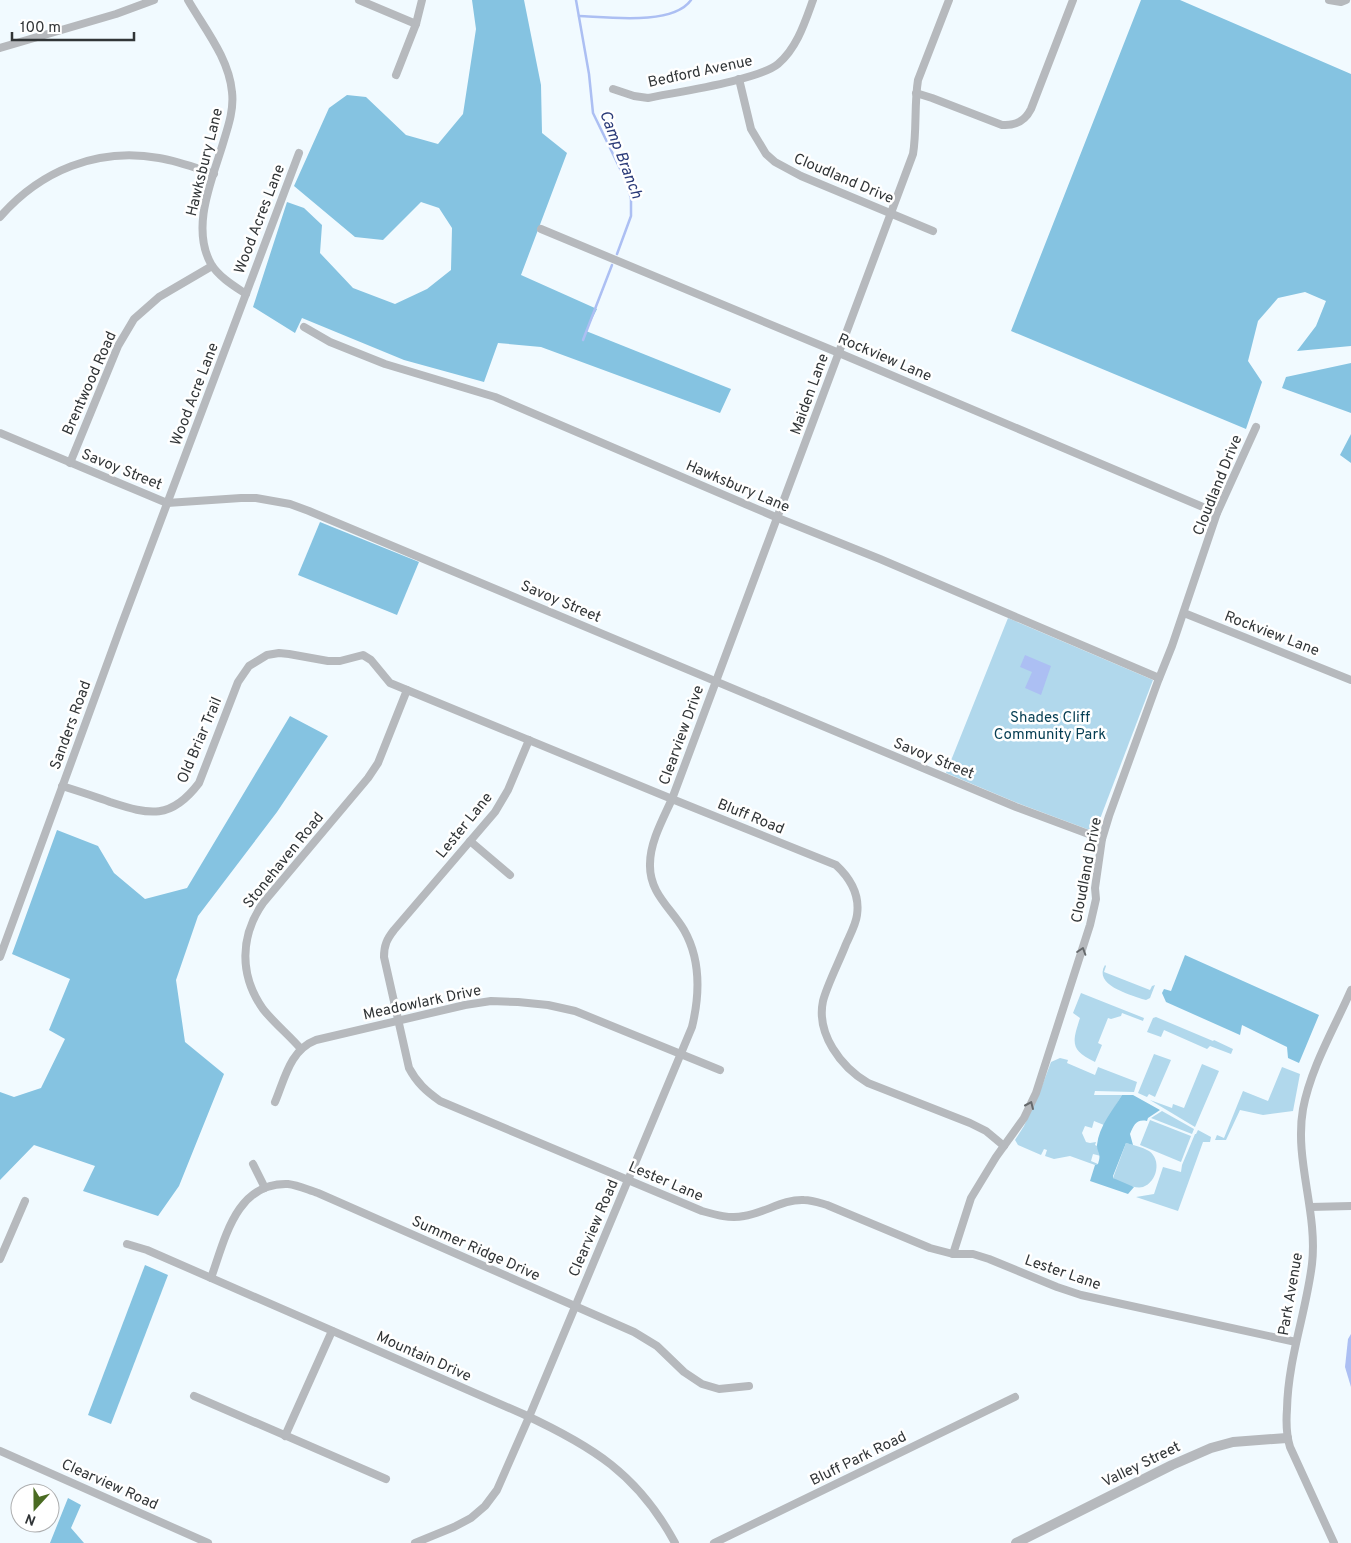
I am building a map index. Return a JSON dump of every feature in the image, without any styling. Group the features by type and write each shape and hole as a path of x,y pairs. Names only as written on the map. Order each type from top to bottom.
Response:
{"street":[{"path":"0,48 116,14 154,0"},
{"name":"Hawksbury Lane","path":"188,0 222,59 229,74 232,92 230,123 202,218 202,237 212,266 224,279 246,294"},
{"path":"359,0 416,24"},
{"path":"396,75 416,24 422,0"},
{"name":"Bedford Avenue","path":"613,89 634,96 648,98 739,79 777,65 788,54 800,33 813,0"},
{"name":"Maiden Lane","path":"716,681 913,154 916,93 922,68 949,0"},
{"path":"916,93 1002,125 1009,126 1021,122 1031,109 1073,0"},
{"path":"1328,0 1341,2 1346,0"},
{"name":"Cloudland Drive","path":"739,79 751,129 757,142 775,162 787,170 933,231"},
{"name":"Wood Acres Lane","path":"246,294 299,153"},
{"path":"0,217 34,185 52,174 88,161 107,157 124,155 159,158 214,174"},
{"name":"Rockview Lane","path":"541,230 1218,513"},
{"name":"Brentwood Road","path":"70,463 118,346 134,319 159,297 212,266"},
{"name":"Wood Acre Lane","path":"167,503 246,294"},
{"name":"Hawksbury Lane","path":"304,327 338,346 385,364 495,397 1159,678"},
{"name":"Cloudland Drive","path":"953,1254 971,1198 1024,1118 1036,1092 1087,934 1096,898 1095,888 1102,839 1117,793 1184,614 1218,513 1256,427"},
{"name":"Savoy Street","path":"0,433 167,503 241,498 290,504 1016,807 1102,839"},
{"name":"Sanders Road","path":"0,957 167,503"},
{"name":"Rockview Lane","path":"1184,614 1351,680"},
{"name":"Old Briar Trail","path":"62,786 139,812 160,812 177,806 188,797 198,783 238,682 250,666 267,655 289,654"},
{"name":"Bluff Road","path":"289,654 328,661 340,661 363,656 370,660 390,682 407,690 836,865 848,876 856,891 857,916 823,1001 823,1025 831,1047 855,1076 868,1083 970,1123 986,1131 1004,1146"},
{"name":"Clearview Drive","path":"672,799 716,681"},
{"name":"Stonehaven Road","path":"300,1049 258,1001 248,978 245,964 246,939 254,918 263,903 357,792 373,770 407,690"},
{"name":"Lester Lane","path":"529,740 508,790 495,812 387,939 384,946 384,957 409,1068 415,1080 426,1092 440,1101 702,1211 726,1217 749,1216 784,1203 802,1199 811,1200 930,1248 953,1254 973,1254 1082,1295 1296,1342"},
{"name":"Clearview Road","path":"414,1543 459,1525 471,1518 485,1506 501,1482 692,1027 697,1008 696,964 684,931 654,889 650,864 651,852 672,799"},
{"path":"470,841 510,875"},
{"name":"Park Avenue","path":"1334,1543 1287,1438 1287,1396 1312,1263 1313,1242 1310,1207 1300,1141 1302,1114 1312,1074 1351,990"},
{"name":"Meadowlark Drive","path":"300,1049 316,1040 464,1005 491,1002 548,1005 575,1011 720,1070"},
{"path":"1342,1009 1351,1013"},
{"path":"275,1102 294,1056 300,1049"},
{"path":"252,1164 265,1188"},
{"name":"Summer Ridge Drive","path":"211,1278 236,1212 247,1200 265,1188 289,1184 302,1187 647,1339 684,1372 702,1384 719,1389 749,1386"},
{"path":"0,1260 25,1201"},
{"path":"1310,1207 1351,1206"},
{"name":"Mountain Drive","path":"127,1244 147,1250 529,1417 585,1445 613,1465 646,1499 675,1543"},
{"path":"285,1436 332,1331"},
{"path":"194,1396 386,1479"},
{"name":"Bluff Park Road","path":"714,1543 1015,1398"},
{"name":"Valley Street","path":"1016,1543 1172,1465 1211,1448 1232,1442 1287,1438"},
{"name":"Clearview Road","path":"0,1451 208,1543"}],"green space":[{"name":"Shades Cliff Community Park","path":"1008,618 1153,680 1095,832 1020,804 946,773"},
{"path":"1105,965 1104,972 1150,990 1155,985 1150,998 1142,999 1114,988 1104,978 1103,972"},
{"path":"1081,993 1144,1018 1143,1021 1122,1013 1121,1016 1108,1018 1098,1043 1102,1045 1095,1062 1081,1054 1075,1045 1075,1034 1080,1018 1073,1013"},
{"path":"1156,1017 1233,1049 1231,1054 1210,1046 1207,1049 1164,1030 1161,1037 1147,1032 1153,1018"},
{"path":"1154,1054 1171,1060 1155,1097 1149,1094 1147,1097 1138,1093"},
{"path":"1060,1058 1068,1060 1067,1063 1095,1075 1098,1067 1137,1082 1134,1092 1095,1091 1094,1095 1122,1095 1104,1125 1094,1121 1092,1128 1085,1126 1082,1133 1086,1142 1096,1142 1095,1145 1101,1156 1093,1154 1091,1161 1098,1164 1095,1165 1070,1156 1054,1159 1045,1156 1047,1150 1044,1149 1041,1155 1018,1145 1015,1140 1024,1126 1051,1062"},
{"path":"1202,1064 1219,1071 1195,1127 1150,1100 1172,1108 1173,1104 1184,1108"},
{"path":"1282,1067 1300,1074 1293,1111 1263,1115 1240,1110 1226,1140 1215,1140 1217,1135 1224,1138 1243,1091 1268,1101"},
{"path":"1162,1111 1194,1129 1192,1134 1151,1118"},
{"path":"1150,1120 1191,1136 1181,1162 1140,1145"},
{"path":"1198,1130 1211,1137 1210,1142 1203,1142 1178,1211 1136,1197 1154,1194 1163,1167 1181,1172 1182,1165"},
{"path":"1126,1143 1149,1151 1156,1160 1157,1165 1152,1181 1143,1187 1124,1184 1113,1178"}],"shaded area":[{"path":"472,0 524,0 541,85 542,133 567,153 521,275 597,309 586,331 731,389 720,413 541,347 498,343 484,382 404,360 302,318 295,333 253,307 287,202 304,208 322,225 320,253 353,288 395,304 427,289 451,270 452,228 439,208 421,202 383,240 355,237 294,186 329,108 347,95 366,97 406,135 438,144 463,114 476,29"},
{"path":"1141,0 1180,0 1351,74 1351,346 1297,351 1316,326 1326,301 1305,292 1278,298 1258,321 1248,361 1262,382 1246,429 1011,331"},
{"path":"1351,363 1351,413 1282,388 1286,377"},
{"path":"1351,434 1351,463 1340,455"},
{"path":"320,522 419,562 397,615 298,575"},
{"path":"1025,655 1051,666 1041,695 1025,688 1032,672 1020,667"},
{"path":"290,716 328,736 277,812 198,916 176,980 185,1042 224,1074 179,1186 158,1216 83,1191 95,1166 34,1145 0,1180 0,1092 14,1097 41,1088 65,1039 49,1030 70,979 12,954 57,830 98,846 114,873 145,899 187,888"},
{"path":"1185,955 1319,1015 1299,1063 1288,1058 1287,1047 1242,1025 1240,1035 1166,1002 1162,993 1164,989 1171,991"},
{"path":"1122,1095 1133,1095 1160,1110 1148,1118 1147,1121 1140,1121 1134,1125 1130,1134 1133,1145 1126,1143 1113,1176 1113,1178 1134,1187 1128,1194 1090,1181 1095,1165 1098,1164 1099,1160 1097,1145 1100,1131"},
{"path":"145,1265 168,1275 111,1424 88,1415"},
{"path":"1351,1334 1351,1387 1345,1367 1348,1339"},
{"path":"68,1498 81,1505 71,1528 84,1543 50,1543 54,1533 60,1533 60,1518"}],"waterway":[{"name":"Camp Branch","path":"576,0 589,74 593,113 627,183 631,199 631,216 617,254"},
{"path":"579,16 655,17 670,14 682,8 691,0"},
{"name":"Camp Branch","path":"583,340 612,265"}]}
